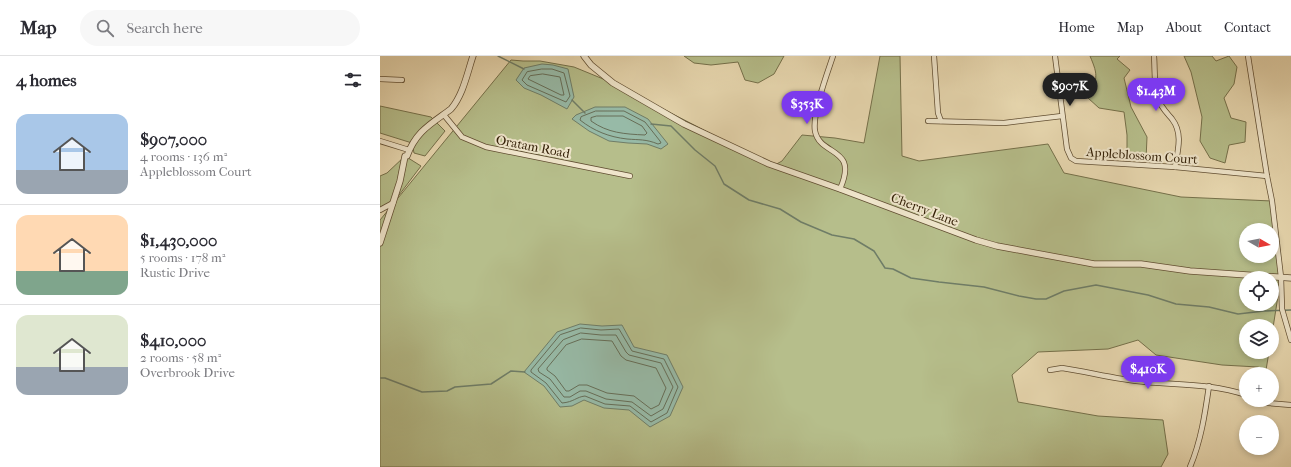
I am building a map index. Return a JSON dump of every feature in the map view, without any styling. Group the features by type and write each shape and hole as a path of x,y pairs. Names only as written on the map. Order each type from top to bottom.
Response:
{"street":[{"path":"380,243 400,181 405,156 407,156 411,145 419,133 451,109 458,99 473,56"},
{"name":"Cherry Lane","path":"584,56 591,65 613,82 684,124 769,164 840,188 976,240 997,246 1094,264 1141,264 1190,271 1291,278"},
{"path":"833,56 818,104 815,124 816,133 820,139 840,156 846,167 845,177 840,188"},
{"path":"934,56 938,113 941,121"},
{"name":"Appleblossom Court","path":"1055,56 1062,116 1068,149 1071,158 1076,161 1175,167 1267,176"},
{"path":"1154,56 1157,95 1160,104 1178,130 1179,142 1175,167"},
{"path":"1248,56 1272,201 1281,277 1282,309 1291,340"},
{"path":"380,79 402,80"},
{"name":"Oratam Road","path":"444,115 462,137 486,148 630,176"},
{"path":"928,121 1004,123 1062,116"},
{"path":"380,141 409,150"},
{"path":"380,210 393,203"},
{"path":"1050,370 1062,368 1144,382 1209,386 1239,392"},
{"path":"1190,467 1201,434 1209,386"},
{"path":"1279,404 1291,405"}],"shaded area":[{"path":"684,56 784,56 774,74 758,83 745,80 738,62 711,65 694,63"},
{"path":"880,56 900,56 902,156 919,161 1048,144 1064,173 1181,197 1272,201 1275,223 1239,223 1239,263 1279,263 1279,260 1281,277 1279,290 1279,271 1239,271 1239,311 1276,311 1274,319 1239,319 1239,359 1268,359 1266,367 1222,365 1156,355 1138,340 1108,349 1038,352 1012,375 1018,402 1098,416 1163,420 1168,454 1161,467 380,467 380,220 511,60 540,61 574,67 613,83 773,166 782,161 802,135 835,138 864,143"},
{"path":"1090,56 1120,56 1117,59 1130,70 1124,78 1131,107 1147,137 1146,160 1138,160 1127,157 1127,135 1124,112 1099,108 1088,98 1096,77 1095,69"},
{"path":"1184,56 1212,56 1216,61 1229,56 1237,67 1234,84 1224,98 1231,118 1246,122 1245,142 1229,145 1225,163 1210,158 1200,141 1202,117 1191,72"},
{"path":"380,106 431,117 445,131 425,156 414,153 412,143 380,133"},
{"path":"405,156 421,166 393,203 380,210 380,176 387,173"}],"water":[{"path":"542,64 568,69 574,97 567,109 524,88 516,80 524,68"},
{"path":"595,107 625,107 648,119 668,144 661,149 647,144 609,141 589,131 572,119 576,115"},
{"path":"580,324 602,326 622,325 634,347 667,355 683,387 670,416 650,427 629,410 604,408 584,400 572,406 560,407 544,386 524,372 557,332"}],"waterway":[{"path":"498,56 524,69"},
{"path":"572,100 585,113"},
{"path":"651,124 671,126 695,150 715,166 724,184 749,200 780,209 801,222 832,235 854,239 874,251 885,268 893,269 911,278 984,287 1036,299 1046,299 1064,291 1096,285 1148,295 1176,304 1209,307 1238,314 1291,310"},
{"path":"380,378 385,378 422,392 447,391 455,387 491,384 511,371 525,372"}]}
